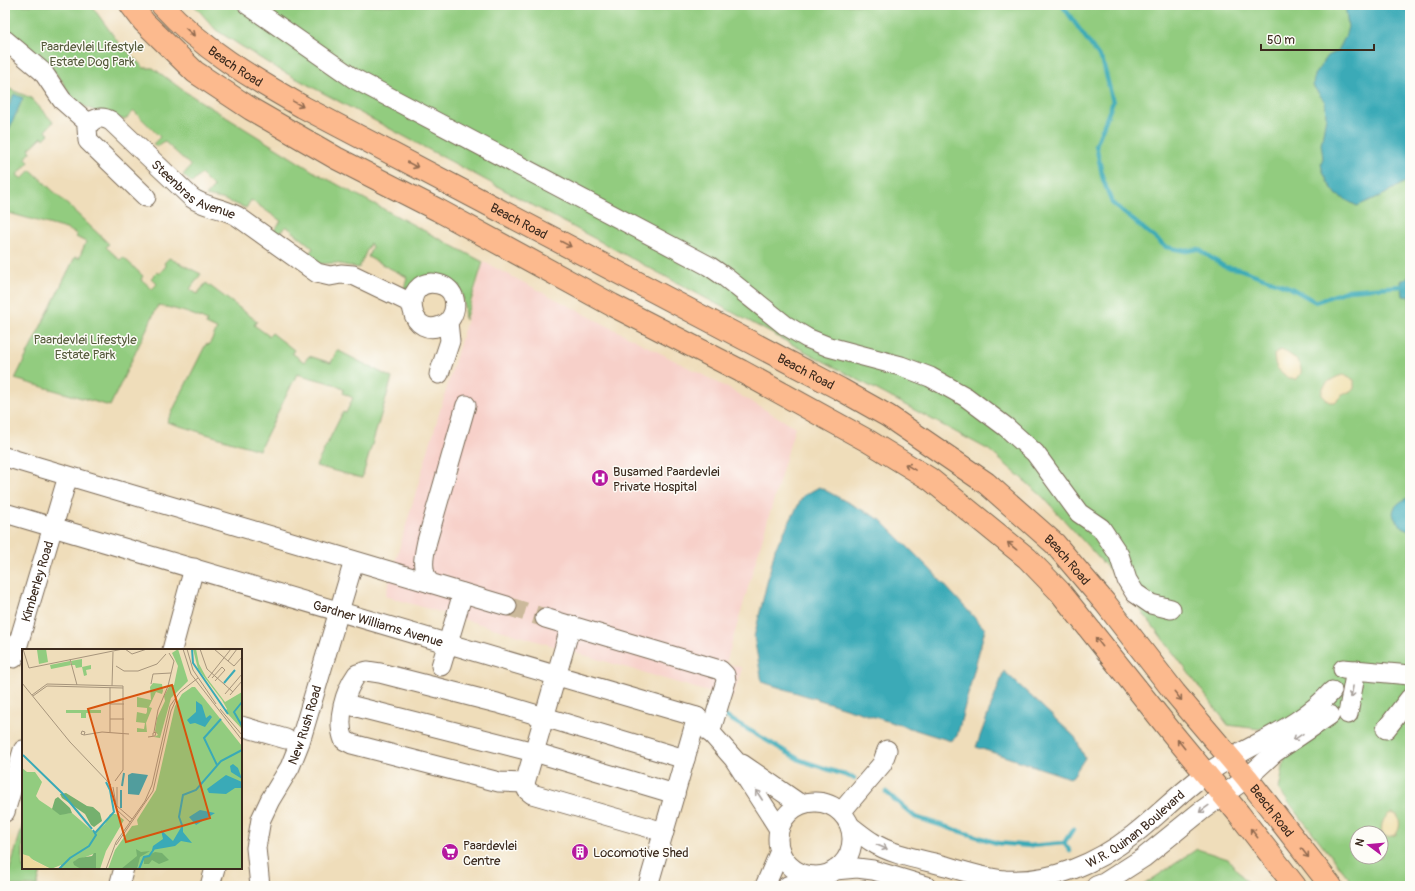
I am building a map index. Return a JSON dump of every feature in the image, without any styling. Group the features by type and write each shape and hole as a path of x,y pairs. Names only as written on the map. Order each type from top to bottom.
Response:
{"main road":[{"name":"Beach Road","path":"131,5 144,22 195,72 251,109 336,158 438,210 612,305 741,371 868,441 930,479 1027,558 1060,592 1224,795 1295,886"},
{"name":"Beach Road","path":"162,5 176,21 206,46 254,79 310,111 840,389 888,416 932,444 986,483 1055,544 1106,604 1175,693 1229,759 1247,778 1331,886"}],"street":[{"path":"248,5 353,78 709,266 785,325 806,338 829,347 901,366 930,377 966,398 1006,427 1035,453 1056,480 1069,502 1079,513 1101,528 1119,555 1127,580 1135,593 1151,604 1171,609"},
{"path":"5,40 34,63 51,81 62,100 89,124 86,132 88,141 146,197"},
{"name":"Steenbras Avenue","path":"89,124 93,120 102,118 111,121 192,198 205,206 226,210 237,216 310,269 324,275 353,275 411,304"},
{"path":"437,283 450,290 456,303 455,310 448,322 436,328 423,325 414,316 411,304 417,290 423,286 437,283"},
{"path":"439,374 450,341 448,322"},
{"path":"430,583 426,578 424,555 466,405"},
{"path":"5,458 507,606"},
{"name":"Kimberley Road","path":"14,658 68,476"},
{"name":"Gardner Williams Avenue","path":"5,512 698,717"},
{"name":"New Rush Road","path":"260,886 256,848 261,819 290,766 300,742 354,561"},
{"path":"172,649 194,568"},
{"path":"441,666 463,593"},
{"path":"545,618 720,670 725,675 726,681 710,732"},
{"path":"571,625 525,783 527,790 532,794 664,832"},
{"path":"1348,714 1349,669 1410,674"},
{"path":"525,783 499,782 352,744 344,740 340,725 351,683 357,674 367,672 434,686 685,759"},
{"name":"W.R. Quinan Boulevard","path":"800,804 824,802 835,807 872,843 888,850 974,874 1004,880 1031,880 1071,871 1100,858 1133,836 1206,774 1243,750 1261,743 1319,706 1332,691"},
{"path":"1386,729 1410,698"},
{"path":"345,704 534,752 675,794"},
{"name":"W.R. Quinan Boulevard","path":"1096,886 1104,883 1143,858 1247,778 1274,753 1330,715"},
{"path":"698,717 734,759 779,829"},
{"path":"648,886 698,717"},
{"path":"242,726 286,739"},
{"path":"734,759 800,804 787,814 779,829 778,840 780,851 792,868 802,874 813,876 824,875 835,870 844,862 850,850 853,838 846,819 882,764 887,750"},
{"path":"5,812 22,753"},
{"path":"765,886 780,851"},
{"path":"835,870 857,868 873,870 926,886"},
{"path":"119,886 124,869"},
{"path":"210,886 215,869"},
{"path":"787,886 813,876"}],"shaded area":[{"name":"Busamed Paardevlei Private Hospital","path":"484,262 726,387 795,427 726,663 742,668 732,699 385,596"}],"green space":[{"name":"Paardevlei Lifestyle Estate Dog Park","path":"5,5 91,5 118,42 144,68 153,68 184,91 316,173 483,262 465,320 461,291 458,286 447,278 404,289 407,277 368,257 372,247 370,243 359,268 335,263 317,264 307,257 313,248 286,226 278,235 273,232 281,221 251,200 246,208 222,199 206,196 214,187 201,174 192,183 183,175 191,166 164,141 157,147 153,144 160,137 134,111 125,120 90,109 73,98 62,81 43,59 21,40 5,29"},
{"path":"194,5 1410,5 1410,886 1355,886 1279,790 1285,756 1280,723 1259,729 1228,725 1115,576 1042,496 989,450 271,65 216,30"},
{"name":"Paardevlei Lifestyle Estate Park","path":"5,87 31,98 53,122 45,131 49,134 44,139 42,137 29,149 31,151 26,158 29,162 17,175 22,179 31,170 109,244 106,247 120,260 123,257 143,276 141,279 152,289 157,284 151,278 157,272 159,274 166,266 164,263 169,258 201,274 190,289 197,294 206,283 257,321 254,325 269,336 272,333 294,350 292,353 304,362 309,356 331,363 337,350 392,378 362,478 316,466 343,412 346,413 353,398 343,393 344,390 334,384 297,374 259,450 167,422 206,344 209,345 217,329 206,324 207,321 189,313 158,305 110,406 15,379 75,257 79,258 86,242 76,237 77,234 66,229 9,213 5,215"},
{"path":"22,827 22,869 42,869 37,886 5,886"},
{"path":"1197,849 1228,859 1250,886 1142,886"}],"sand":[{"path":"1280,350 1295,358 1300,365 1301,373 1297,379 1289,379 1277,368 1274,355"},
{"path":"1343,375 1354,380 1354,389 1341,396 1335,402 1329,402 1322,395 1323,388 1328,382"},
{"path":"1391,813 1397,815 1399,826 1395,835 1389,836 1389,825 1382,824"}],"water":[{"path":"1345,5 1410,5 1410,179 1385,194 1357,206 1337,195 1328,183 1322,169 1321,163 1323,158 1321,144 1326,117 1325,102 1313,86 1314,75 1328,56 1338,51 1345,37 1348,27"},
{"path":"14,94 23,98 8,132 5,131 5,115"},
{"path":"1410,276 1410,297 1403,296 1401,281"},
{"path":"819,487 881,520 929,568 985,629 957,736 951,741 762,682 754,637 775,549 803,496"},
{"path":"1410,497 1410,531 1397,522 1393,513 1397,505"},
{"path":"1004,671 1075,737 1085,758 1070,778 976,747"}],"waterway":[{"path":"1062,5 1103,62 1113,102 1096,145 1103,179 1112,203 1166,247 1186,251 1198,249 1225,267 1239,269 1289,287 1316,302 1348,290 1402,286 1410,291"},
{"path":"725,716 800,760 854,778"},
{"path":"886,792 915,817 997,843 1030,846 1064,843 1070,851"},
{"path":"1064,843 1073,829"}],"tunnel":[{"path":"507,606 545,618"}],"place":[{"name":"Busamed Paardevlei Private Hospital","path":"600,478"},
{"name":"Paardevlei Centre","path":"450,852"},
{"name":"Locomotive Shed","path":"580,852"}]}
